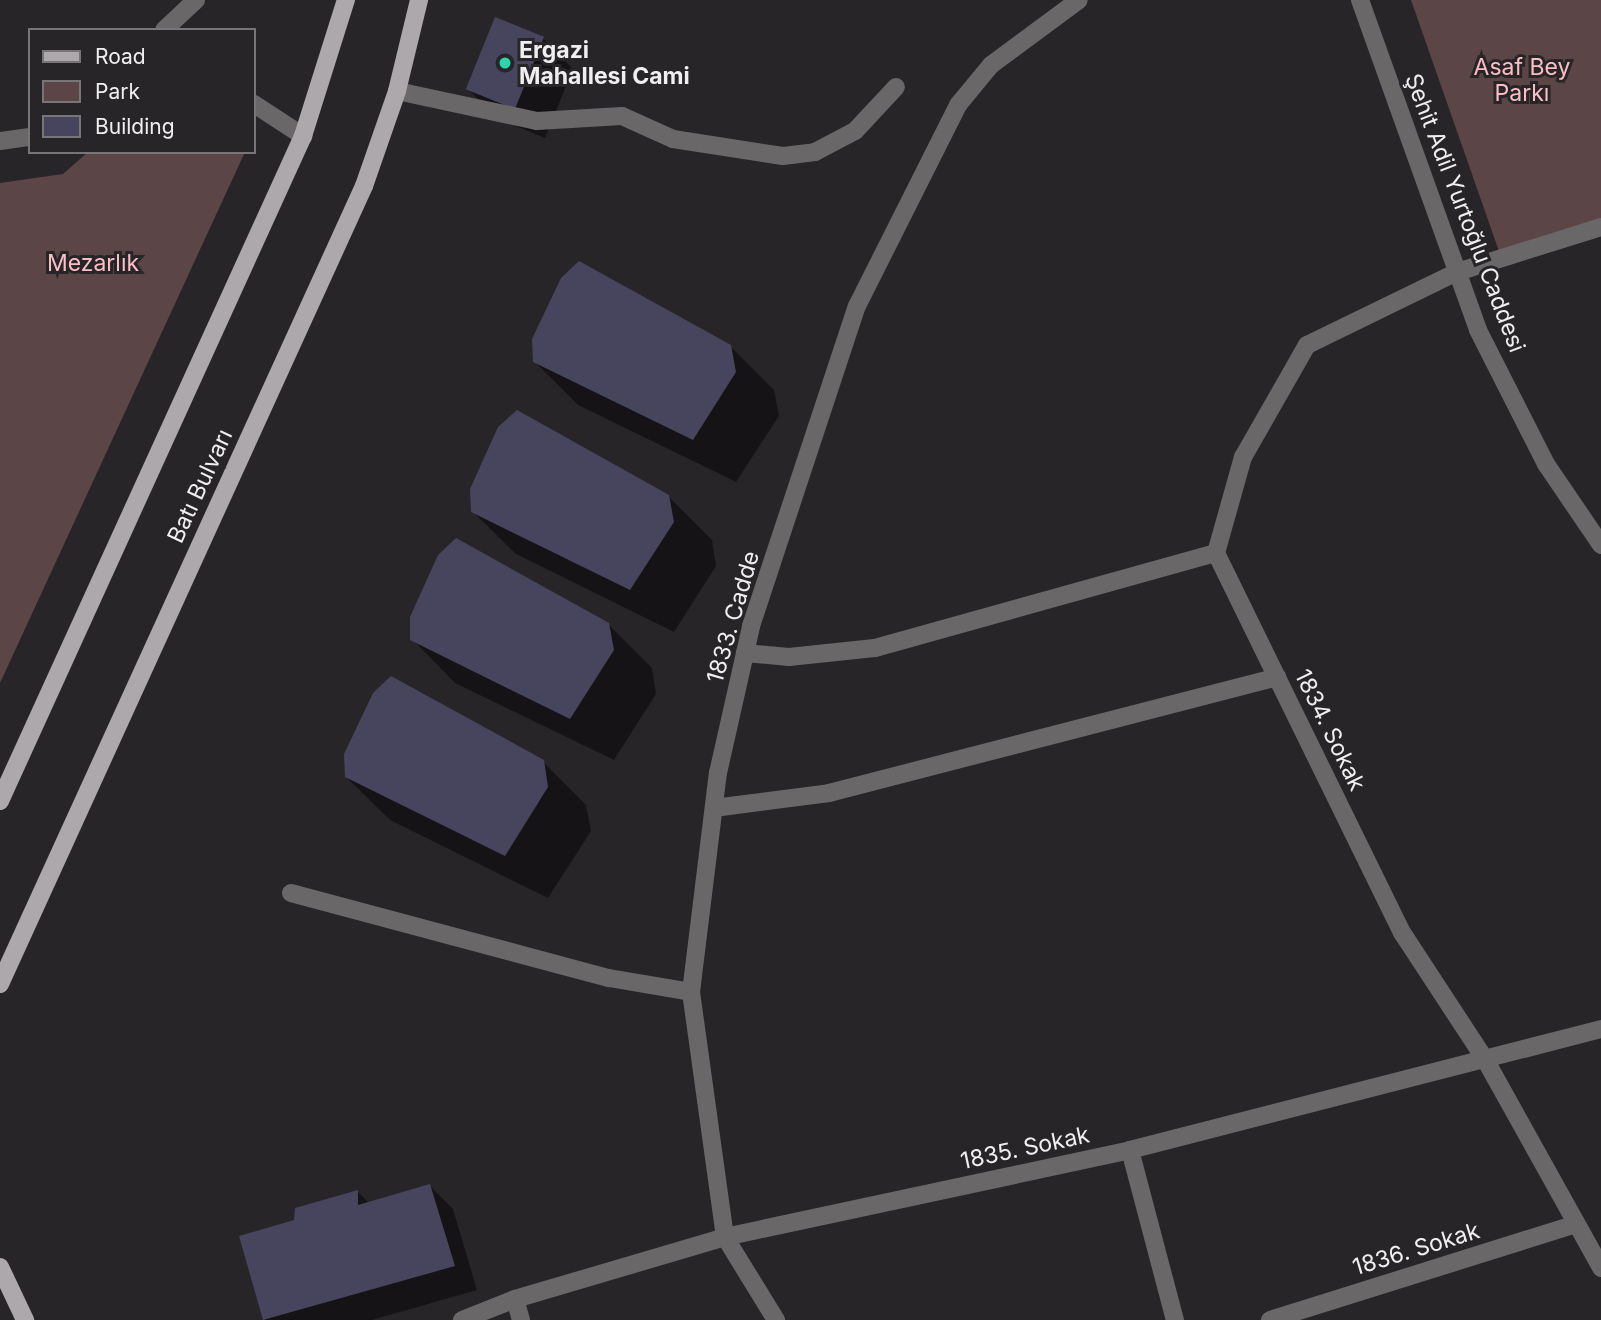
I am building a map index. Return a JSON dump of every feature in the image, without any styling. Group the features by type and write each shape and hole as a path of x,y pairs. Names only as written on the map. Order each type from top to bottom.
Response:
{"main road":[{"path":"0,802 303,136 346,0"},
{"name":"Batı Bulvarı","path":"0,984 364,186 397,91 419,0"},
{"path":"0,1267 25,1320"}],"street":[{"path":"166,28 196,0"},
{"name":"1833. Cadde","path":"776,1320 725,1237 691,992 714,808 745,653 857,306 958,104 991,65 1079,0"},
{"name":"Şehit Adil Yurtoğlu Caddesi","path":"1360,0 1478,330 1546,464 1601,545"},
{"path":"397,91 537,121 622,116 673,139 783,156 816,152 855,131 896,87"},
{"path":"256,105 303,136"},
{"path":"0,141 28,137"},
{"path":"745,653 789,657 875,648 1216,553 1243,457 1307,345 1457,272 1601,227"},
{"name":"1834. Sokak","path":"1216,553 1403,934 1486,1061 1601,1268"},
{"path":"714,808 829,793 1277,677"},
{"path":"291,893 609,978 691,992"},
{"name":"1835. Sokak","path":"462,1320 515,1299 725,1237 1130,1150 1486,1061 1601,1029"},
{"path":"1130,1150 1175,1320"},
{"name":"1836. Sokak","path":"1270,1320 1576,1224"},
{"path":"515,1299 521,1320"}],"green space":[{"name":"Asaf Bey Parkı","path":"1411,0 1601,0 1601,225 1501,257"},
{"name":"Mezarlık","path":"86,154 244,154 0,683 0,183 63,174"}],"building":[{"name":"Ergazi Mahallesi Cami","path":"495,17 544,37 515,109 466,89"},
{"path":"579,261 731,345 736,372 693,440 533,362 532,339 561,278"},
{"path":"517,410 669,495 674,522 630,590 471,512 470,489 498,427"},
{"path":"456,538 609,623 614,650 570,719 410,640 410,617 438,555"},
{"path":"391,676 544,760 548,787 505,856 345,777 344,754 373,693"},
{"path":"430,1184 455,1266 263,1320 239,1236 294,1220 295,1208 358,1190 358,1205"}],"place":[{"name":"Ergazi Mahallesi Cami","path":"505,63"}]}
